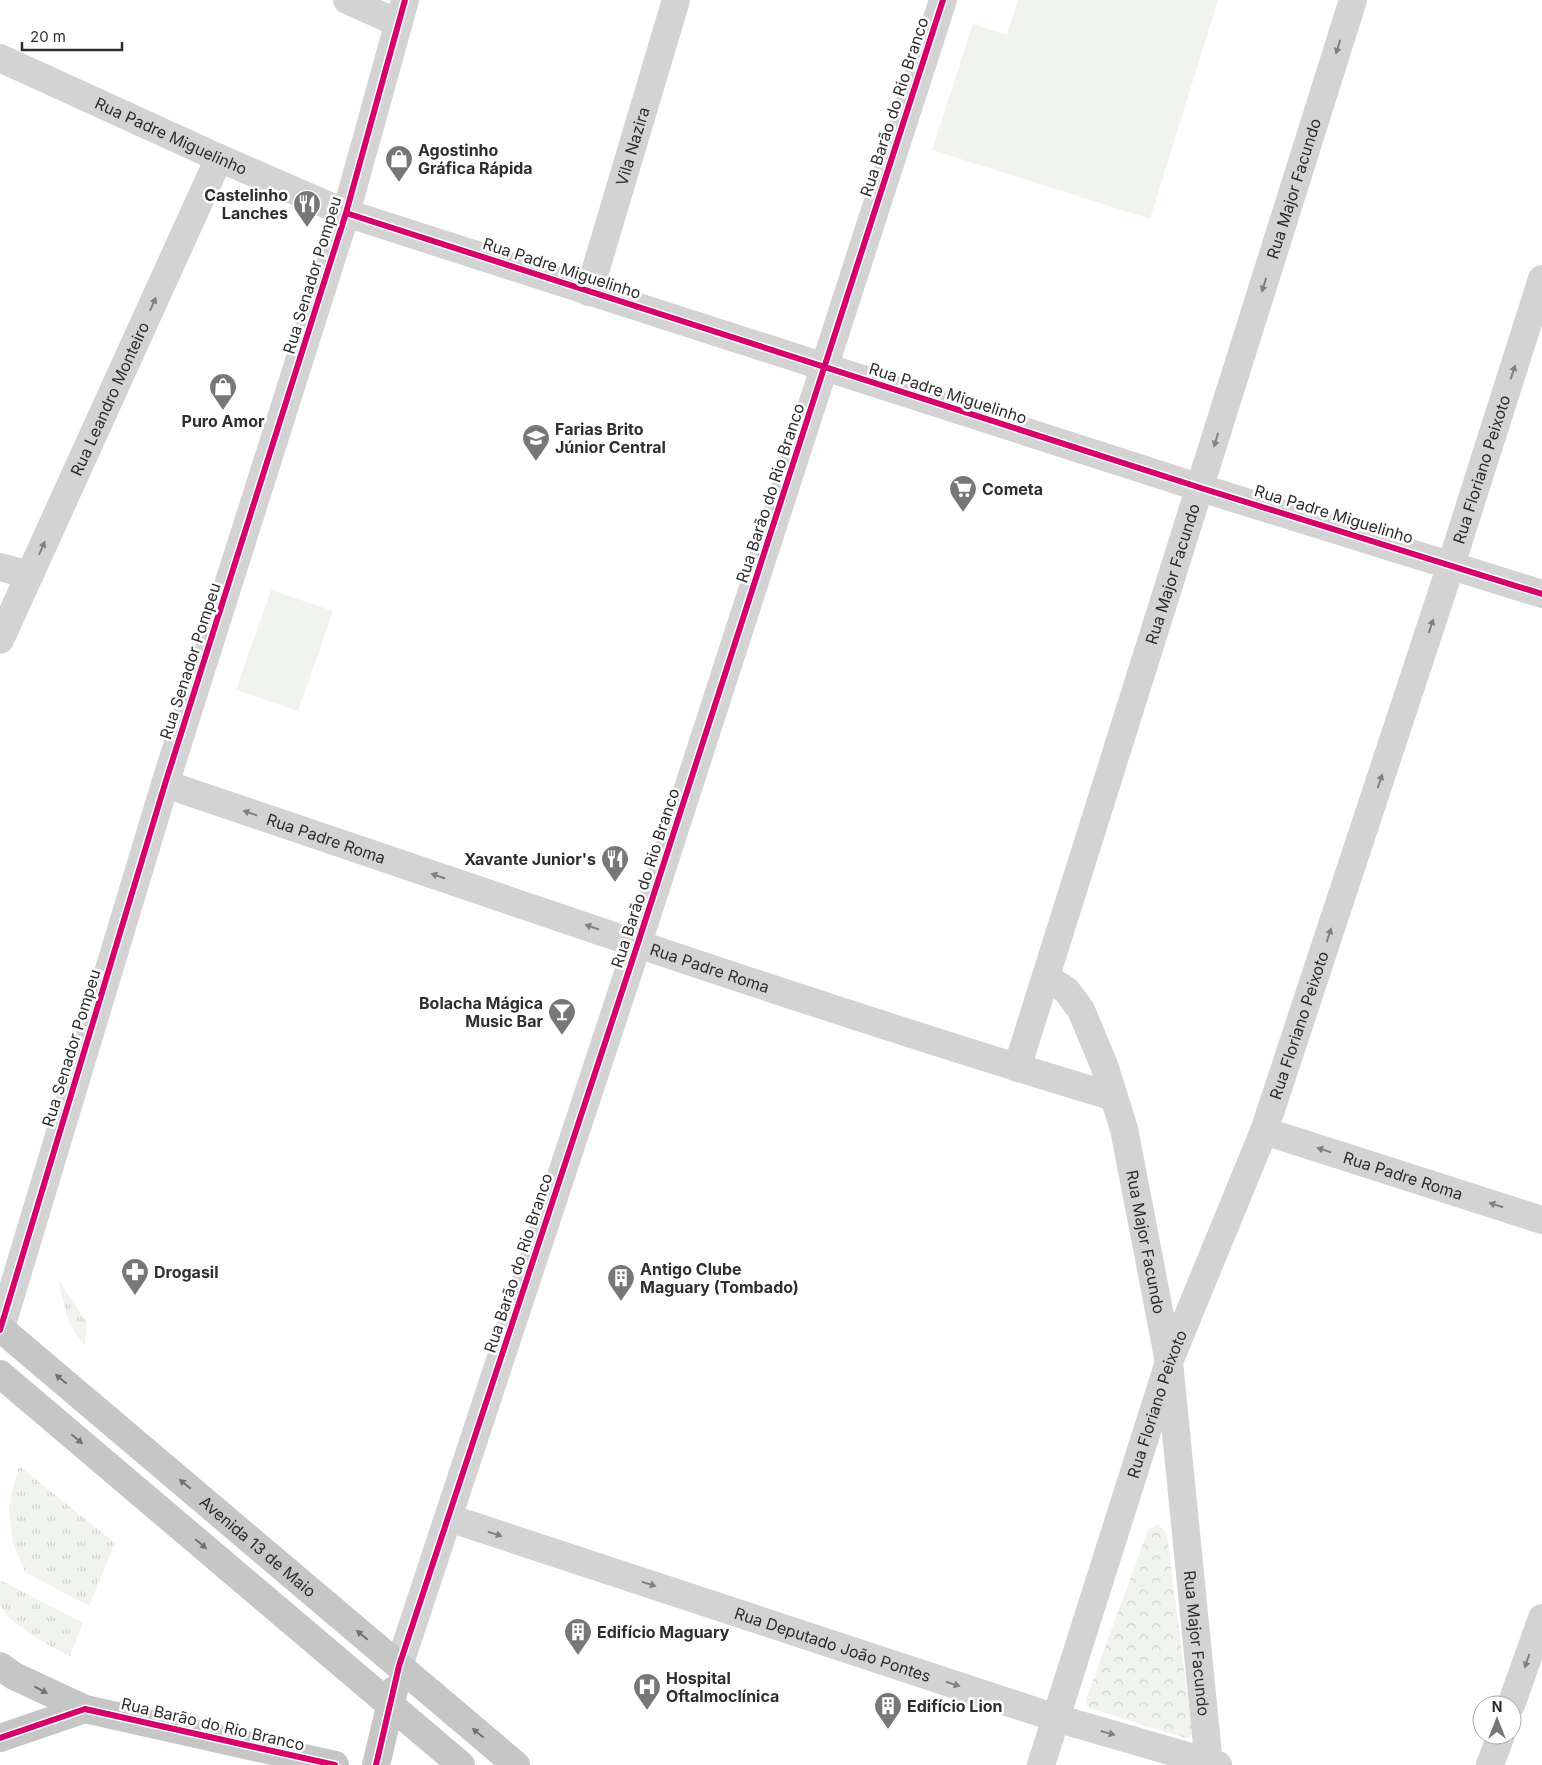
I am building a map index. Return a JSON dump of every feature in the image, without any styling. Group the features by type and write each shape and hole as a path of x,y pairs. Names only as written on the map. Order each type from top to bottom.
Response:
{"main road":[{"name":"Avenida 13 de Maio","path":"0,1329 516,1765"},
{"path":"0,1374 461,1765"},
{"name":"Rua Barão do Rio Branco","path":"0,1666 14,1676 86,1709 335,1765"},
{"name":"Rua Barão do Rio Branco","path":"376,1765 399,1666"},
{"path":"0,1738 86,1709"}],"street":[{"path":"347,0 402,12"},
{"name":"Vila Nazira","path":"589,292 676,0"},
{"name":"Rua Barão do Rio Branco","path":"399,1666 638,943 943,0"},
{"name":"Rua Major Facundo","path":"1017,1068 1047,978 1353,0"},
{"name":"Rua Senador Pompeu","path":"0,1329 165,784 346,213 402,12"},
{"name":"Rua Padre Miguelinho","path":"0,58 219,158 346,213 1201,488 1542,594"},
{"name":"Rua Leandro Monteiro","path":"0,640 219,158"},
{"name":"Rua Floriano Peixoto","path":"1041,1765 1169,1362 1264,1131 1451,565 1542,279"},
{"path":"0,566 30,575"},
{"name":"Rua Padre Roma","path":"165,784 638,943 1017,1068 1114,1097"},
{"name":"Rua Major Facundo","path":"1047,978 1066,990 1081,1010 1104,1065 1124,1129 1169,1362 1212,1764"},
{"name":"Rua Padre Roma","path":"1264,1131 1542,1220"},
{"name":"Rua Deputado João Pontes","path":"449,1518 1056,1718 1212,1764"},
{"path":"1515,1695 1542,1618"},
{"path":"1490,1765 1497,1745"}],"green space":[{"path":"1018,0 1218,0 1150,219 932,150 973,24 1007,35"},
{"path":"271,590 333,611 298,711 236,690"},
{"path":"58,1279 87,1323 85,1344 79,1338 70,1322"},
{"path":"19,1466 115,1543 89,1606 25,1572 13,1544 9,1511"},
{"path":"1158,1524 1167,1534 1192,1733 1190,1737 1185,1738 1087,1707 1086,1699 1148,1530"},
{"path":"0,1580 83,1623 70,1656 31,1634 11,1619 0,1604"}],"cycle path":[{"path":"0,1330 165,784 346,213 405,0"},
{"path":"376,1765 399,1666 638,943 943,0"},
{"path":"346,213 1201,488 1542,594"},
{"path":"0,1738 85,1709 335,1765"}],"place":[{"name":"Agostinho Gráfica Rápida","path":"399,183"},
{"name":"Castelinho Lanches","path":"307,228"},
{"name":"Puro Amor","path":"223,411"},
{"name":"Farias Brito Júnior Central","path":"536,462"},
{"name":"Cometa","path":"963,513"},
{"name":"Xavante Junior's","path":"615,883"},
{"name":"Bolacha Mágica Music Bar","path":"562,1036"},
{"name":"Drogasil","path":"135,1296"},
{"name":"Antigo Clube Maguary (Tombado)","path":"621,1302"},
{"name":"Edifício Maguary","path":"578,1656"},
{"name":"Hospital Oftalmoclínica","path":"647,1711"},
{"name":"Edifício Lion","path":"888,1730"}]}
